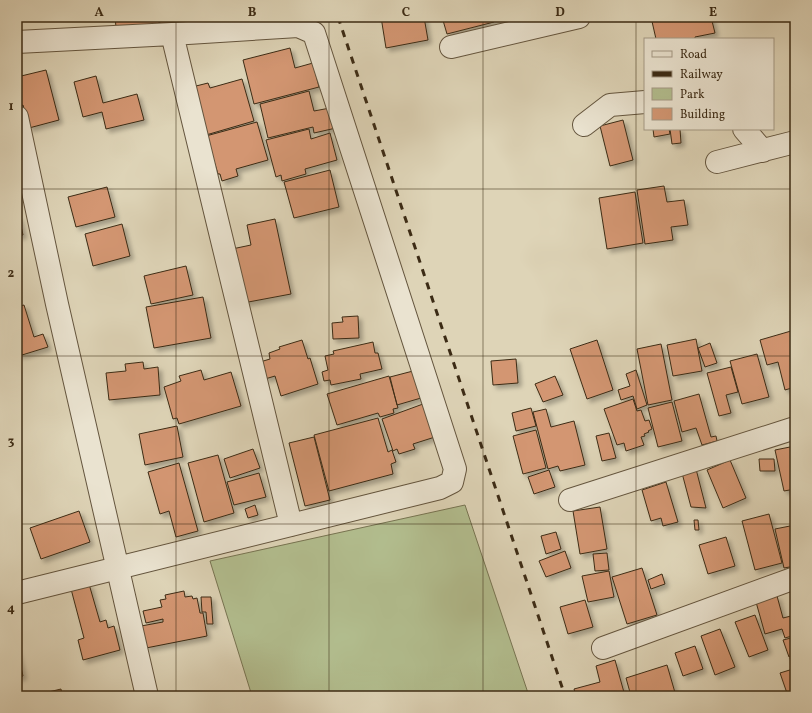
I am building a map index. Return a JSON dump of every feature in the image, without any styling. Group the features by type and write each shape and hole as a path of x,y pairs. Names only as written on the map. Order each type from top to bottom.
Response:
{"street":[{"path":"451,47 579,17"},
{"path":"17,42 298,26 314,33 456,470 452,482 440,488 17,593"},
{"path":"172,34 291,525"},
{"path":"584,125 610,105 644,102"},
{"path":"17,117 59,312 147,696"},
{"path":"745,130 763,151"},
{"path":"718,162 795,142"},
{"path":"570,500 795,428"},
{"path":"603,648 795,578"}],"green space":[{"path":"465,505 529,696 252,696 210,561"}],"building":[{"path":"115,17 159,17 159,24 116,27"},
{"path":"159,17 206,17 206,23 160,24"},
{"path":"208,17 253,17 253,20 208,23"},
{"path":"381,17 424,17 428,40 386,48"},
{"path":"442,17 493,17 494,22 447,34"},
{"path":"494,17 510,17 495,21"},
{"path":"651,17 711,17 715,33 695,38 656,38"},
{"path":"290,48 295,68 313,63 319,87 254,104 243,60"},
{"path":"46,70 59,120 29,128 23,105 18,107 17,103 17,77"},
{"path":"96,76 103,103 137,94 144,120 106,129 102,112 83,117 74,82"},
{"path":"242,79 254,121 206,135 192,87 208,83 210,88"},
{"path":"309,91 314,111 330,108 336,128 314,133 313,127 268,138 260,104"},
{"path":"623,120 633,160 610,166 600,126"},
{"path":"257,122 268,160 236,169 238,176 222,181 220,174 218,174 206,136"},
{"path":"309,129 311,139 330,133 337,160 305,169 306,174 282,181 281,175 276,177 266,140"},
{"path":"653,130 669,130 670,134 654,137"},
{"path":"670,130 680,130 681,143 672,144"},
{"path":"330,170 339,207 294,218 284,182"},
{"path":"664,186 667,202 684,200 688,225 671,227 673,240 645,244 637,190"},
{"path":"107,187 115,217 76,227 68,197"},
{"path":"635,192 643,243 607,249 599,198"},
{"path":"17,217 19,217 23,235 17,236"},
{"path":"275,219 291,294 243,303 232,249 251,245 247,225"},
{"path":"122,224 130,256 93,266 85,234"},
{"path":"186,266 193,295 151,304 144,276"},
{"path":"203,297 211,338 154,348 146,307"},
{"path":"24,305 34,337 43,334 48,347 22,355 17,355 17,307"},
{"path":"358,316 359,338 333,339 332,323 343,322 342,317"},
{"path":"791,331 795,344 795,387 785,390 778,362 767,365 760,340"},
{"path":"696,339 702,371 673,376 667,345"},
{"path":"302,340 308,359 310,358 318,384 281,396 275,376 265,379 260,362 270,359 269,353 280,349 279,347"},
{"path":"597,340 613,390 587,399 570,349"},
{"path":"373,342 375,353 378,353 382,369 360,374 361,379 331,385 330,380 324,381 322,372 328,370 325,356 334,354 333,351"},
{"path":"710,343 717,363 705,367 698,348"},
{"path":"661,344 672,400 648,405 637,349"},
{"path":"757,354 769,397 742,404 730,361"},
{"path":"516,359 518,383 493,385 491,361"},
{"path":"143,362 144,369 158,367 160,395 109,400 106,373 126,371 125,364"},
{"path":"731,367 738,392 726,395 731,413 719,416 707,373"},
{"path":"201,370 204,380 231,372 241,406 179,424 177,418 173,419 164,387 181,381 179,376"},
{"path":"636,370 647,405 637,409 633,396 621,400 618,390 630,386 626,374"},
{"path":"413,371 421,398 397,405 390,377"},
{"path":"389,376 398,408 393,409 394,413 380,417 378,413 337,425 327,394"},
{"path":"555,376 563,395 543,402 535,384"},
{"path":"699,394 711,437 716,436 717,441 702,445 696,428 682,432 674,401"},
{"path":"633,399 637,411 641,410 645,421 649,420 652,429 644,434 645,436 641,437 644,445 626,451 624,443 617,445 604,409"},
{"path":"672,402 682,441 658,447 648,408"},
{"path":"423,404 435,437 413,444 415,449 399,454 397,449 393,451 382,419"},
{"path":"531,408 536,426 516,431 512,413"},
{"path":"546,409 551,427 574,421 585,465 560,471 558,466 548,469 533,412"},
{"path":"378,418 388,452 392,450 396,462 391,464 393,474 329,491 314,435"},
{"path":"177,426 183,457 145,465 139,434"},
{"path":"536,430 546,468 523,474 513,436"},
{"path":"609,433 616,458 602,461 596,436"},
{"path":"314,437 330,500 305,506 289,443"},
{"path":"795,446 795,489 784,491 775,450"},
{"path":"253,449 260,468 230,478 224,459"},
{"path":"218,455 234,513 204,522 188,463"},
{"path":"759,459 774,459 775,471 760,471"},
{"path":"730,460 746,498 723,508 707,470"},
{"path":"179,463 198,531 176,537 169,511 160,514 148,472"},
{"path":"696,469 706,508 691,507 682,473"},
{"path":"549,470 555,487 534,494 528,477"},
{"path":"259,473 266,497 234,505 227,482"},
{"path":"666,482 678,522 663,526 661,518 651,521 642,490"},
{"path":"255,505 258,515 248,518 245,509"},
{"path":"600,507 607,549 580,554 573,511"},
{"path":"79,511 90,542 41,559 30,528"},
{"path":"769,514 782,563 755,570 742,521"},
{"path":"694,520 698,520 699,530 695,530"},
{"path":"795,525 795,566 784,568 775,529"},
{"path":"556,532 561,549 546,554 541,536"},
{"path":"726,537 735,566 708,574 699,545"},
{"path":"565,551 571,568 546,577 539,561"},
{"path":"607,553 609,570 595,571 593,554"},
{"path":"642,568 657,615 627,624 612,577"},
{"path":"609,571 614,597 588,602 582,576"},
{"path":"662,574 665,584 651,589 648,580"},
{"path":"89,584 100,622 106,620 108,628 114,626 120,650 83,660 78,640 84,638 71,589"},
{"path":"184,591 185,597 192,596 193,599 197,598 200,613 203,613 207,636 146,648 141,626 163,622 163,619 146,623 143,611 162,607 160,600 166,599 165,595"},
{"path":"777,596 783,618 795,615 795,635 785,638 782,629 765,634 756,602"},
{"path":"201,597 211,597 213,624 207,624 206,612 202,612"},
{"path":"585,600 593,627 568,634 560,607"},
{"path":"755,615 768,650 749,657 735,622"},
{"path":"720,629 735,667 715,675 701,636"},
{"path":"795,637 795,655 789,657 783,640"},
{"path":"695,646 703,669 683,676 675,653"},
{"path":"17,650 23,676 17,678"},
{"path":"795,656 795,668 794,668 790,658"},
{"path":"615,660 625,696 576,696 574,689 600,682 596,666"},
{"path":"667,665 676,696 631,696 626,678"},
{"path":"793,669 795,676 795,696 788,696 780,673"},
{"path":"61,689 62,696 32,696"}],"railway":[{"path":"338,17 565,696"}]}
